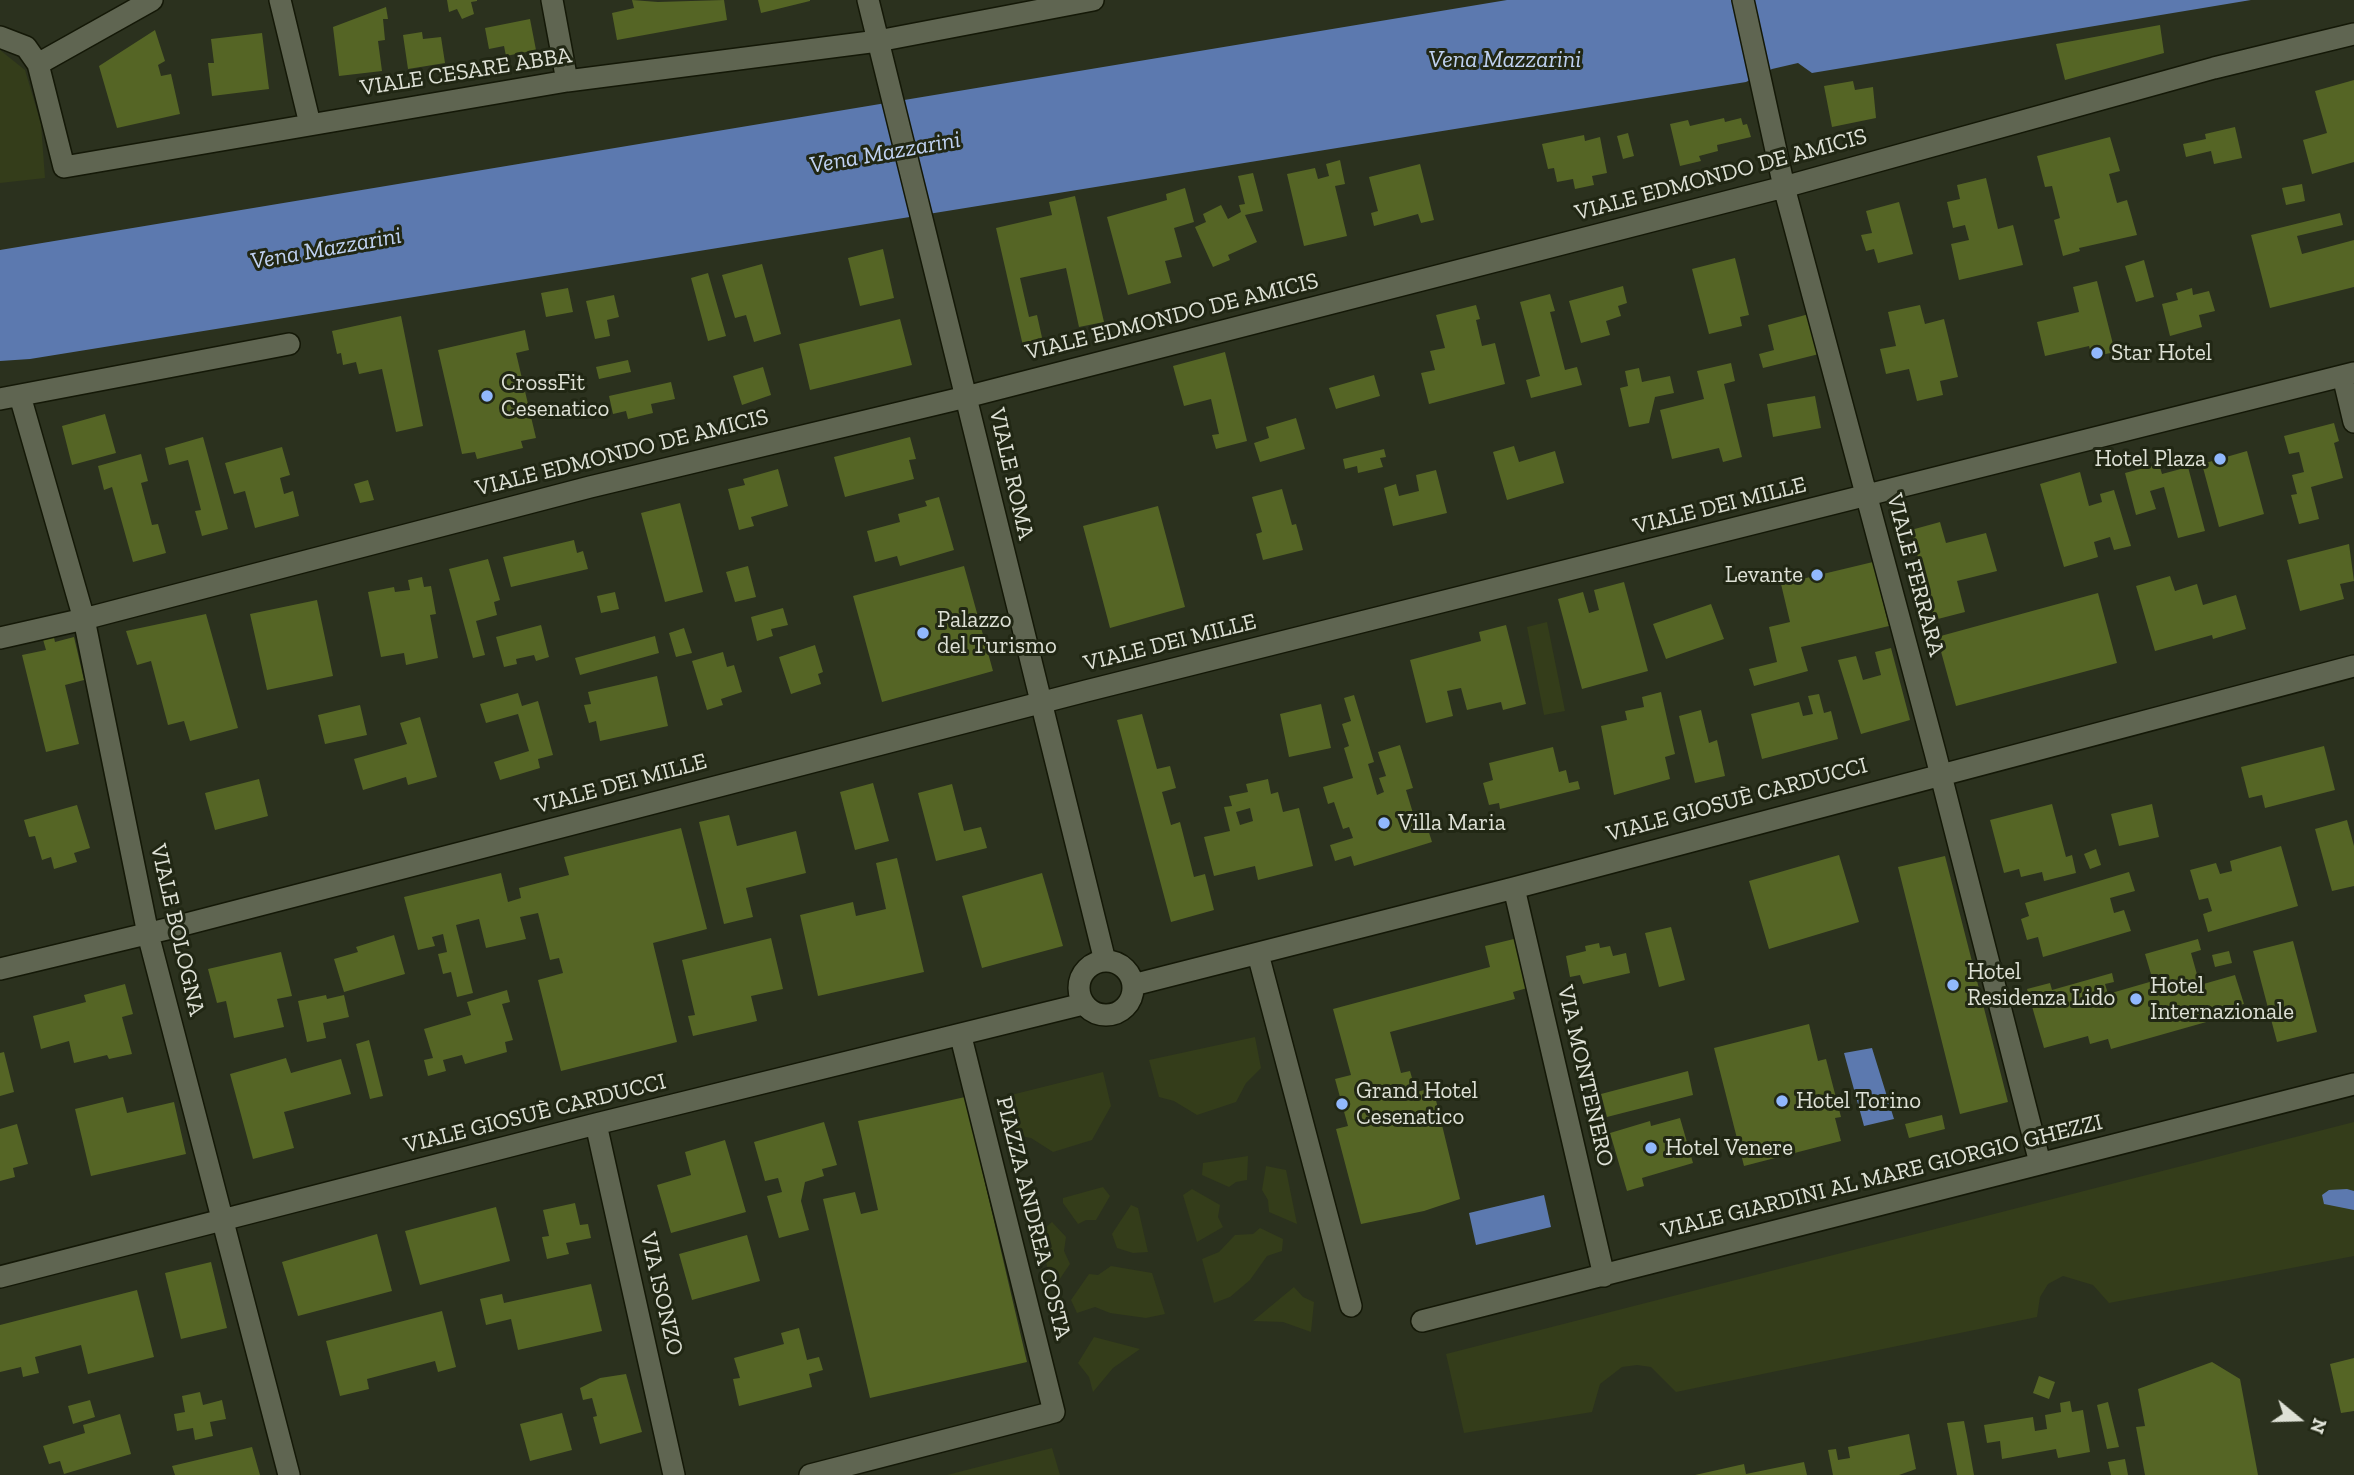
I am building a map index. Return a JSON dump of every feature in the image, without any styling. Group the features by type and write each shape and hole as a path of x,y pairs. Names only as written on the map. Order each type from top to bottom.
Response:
{"street":[{"path":"0,37 26,47 38,64 152,0"},
{"path":"280,0 310,124"},
{"path":"552,0 567,81"},
{"name":"VIALE ROMA","path":"868,0 1105,961"},
{"name":"VIALE CESARE ABBA","path":"38,64 64,167 567,81 878,41 1093,0"},
{"name":"VIALE FERRARA","path":"1743,0 1784,187 1940,773 2040,1163"},
{"name":"VIALE EDMONDO DE AMICIS","path":"0,638 84,619 590,487 966,397 1784,187 2214,68 2354,34"},
{"path":"10,398 289,344"},
{"path":"2349,374 2354,422"},
{"name":"VIALE DEI MILLE","path":"0,969 148,934 1041,702 2349,374"},
{"name":"VIALE BOLOGNA","path":"10,398 84,619 148,934 289,1475"},
{"name":"VIALE GIOSUÈ CARDUCCI","path":"1133,985 1514,888 1940,773 2354,666"},
{"name":"VIA MONTENERO","path":"1514,888 1604,1276"},
{"path":"1258,954 1352,1306"},
{"path":"1105,961 1121,965 1133,985 1129,1003 1116,1014 1098,1015 1083,1004 1078,989 1083,972 1096,962 1105,961"},
{"name":"VIALE GIOSUÈ CARDUCCI","path":"0,1277 596,1124 961,1037 1083,1004"},
{"name":"PIAZZA ANDREA COSTA","path":"810,1475 1054,1412 961,1037"},
{"name":"VIALE GIARDINI AL MARE GIORGIO GHEZZI","path":"1422,1321 2354,1084"},
{"name":"VIA ISONZO","path":"596,1124 674,1475"}],"green space":[{"path":"0,50 25,70 41,124 45,178 0,183"},
{"path":"1547,622 1565,711 1544,715 1527,627"},
{"path":"1255,1037 1261,1068 1246,1083 1236,1102 1197,1115 1174,1101 1159,1097 1149,1060"},
{"path":"1103,1072 1111,1106 1092,1140 1053,1152 1031,1138 1015,1135 1003,1097"},
{"path":"2354,1122 2354,1256 2109,1303 2093,1285 2063,1276 2048,1284 2040,1297 2037,1317 1676,1392 1651,1367 1622,1367 1600,1384 1592,1412 1464,1433 1446,1354"},
{"path":"1248,1156 1247,1180 1236,1182 1229,1187 1202,1175 1203,1163"},
{"path":"1266,1166 1286,1170 1297,1224 1269,1212 1268,1200 1262,1190"},
{"path":"1103,1187 1110,1196 1096,1220 1086,1220 1078,1224 1063,1203 1063,1198"},
{"path":"1192,1189 1220,1205 1218,1217 1223,1227 1197,1242 1183,1195"},
{"path":"1131,1205 1138,1208 1148,1252 1133,1253 1117,1248 1112,1234"},
{"path":"1052,1222 1066,1237 1064,1251 1070,1264 1057,1283 1051,1280 1038,1234"},
{"path":"1260,1228 1283,1239 1282,1251 1267,1256 1250,1280 1230,1297 1214,1303 1202,1259 1219,1252 1235,1235 1253,1234"},
{"path":"1111,1266 1152,1273 1165,1314 1146,1318 1110,1313 1095,1307 1077,1313 1071,1300 1089,1274 1098,1275"},
{"path":"1294,1287 1303,1297 1314,1302 1311,1332 1283,1322 1253,1321"},
{"path":"1094,1337 1140,1349 1113,1368 1093,1392 1089,1377 1078,1363"},
{"path":"1052,1448 1060,1475 947,1475"}],"water":[{"name":"Vena Mazzarini","path":"1507,0 2251,0 1812,73 1798,63 1772,69 1746,82 30,359 0,361 0,250"},
{"path":"1872,1048 1894,1119 1864,1126 1844,1053"},
{"path":"2329,1190 2354,1191 2354,1210 2324,1204 2322,1195"},
{"path":"1544,1195 1551,1227 1476,1245 1469,1213"}],"building":[{"path":"447,0 477,0 471,2 474,14 462,19 457,9 449,12"},
{"path":"632,0 724,0 727,20 617,40 612,13 634,8"},
{"path":"758,0 810,0 810,1 761,13"},
{"path":"386,7 388,19 383,19 385,40 378,41 382,71 339,76 333,27"},
{"path":"530,19 536,50 506,56 504,46 489,49 485,28"},
{"path":"2160,25 2164,53 2065,80 2056,44"},
{"path":"155,30 165,61 158,65 161,76 171,74 180,114 117,128 99,66"},
{"path":"422,32 423,39 441,37 445,63 408,69 403,35"},
{"path":"262,33 269,89 212,96 208,63 214,63 211,39"},
{"path":"2354,80 2354,162 2312,174 2303,140 2327,133 2315,91"},
{"path":"1853,81 1855,90 1873,87 1876,118 1832,127 1824,86"},
{"path":"1724,118 1725,122 1741,118 1743,125 1747,124 1751,137 1717,145 1718,151 1699,156 1701,161 1680,166 1670,124 1688,120 1690,126"},
{"path":"2235,127 2242,158 2214,164 2211,151 2186,157 2183,144 2206,139 2205,134"},
{"path":"1628,133 1634,156 1623,159 1617,136"},
{"path":"1584,135 1585,141 1600,137 1607,173 1592,176 1594,185 1575,189 1573,179 1557,182 1554,168 1548,169 1542,144"},
{"path":"2110,137 2120,171 2109,174 2117,203 2127,200 2137,235 2079,248 2080,251 2063,256 2054,220 2060,218 2052,186 2045,187 2037,156"},
{"path":"1340,160 1345,184 1335,186 1347,236 1304,246 1287,174 1315,168 1318,179 1329,176 1326,164"},
{"path":"1420,164 1434,220 1421,223 1418,214 1374,226 1371,213 1378,211 1369,177"},
{"path":"1253,173 1263,211 1245,215 1257,242 1228,255 1230,260 1213,267 1195,227 1206,222 1203,214 1221,205 1228,219 1241,212 1239,205 1245,204 1238,176"},
{"path":"1986,178 1998,229 2013,225 2023,265 1959,280 1951,244 1969,240 1965,225 1953,228 1947,202 1960,199 1957,185"},
{"path":"2302,184 2305,201 2286,205 2282,188"},
{"path":"1185,188 1194,222 1174,228 1182,257 1165,261 1171,283 1128,295 1107,217 1167,200 1166,194"},
{"path":"1075,196 1104,322 1079,327 1066,268 1020,278 1029,317 1037,315 1043,342 1023,346 996,228 1052,215 1049,202"},
{"path":"1899,202 1913,254 1878,263 1874,249 1866,251 1861,235 1872,233 1866,211"},
{"path":"2340,213 2343,225 2297,236 2302,254 2354,240 2354,287 2270,308 2251,235"},
{"path":"883,249 894,298 860,306 848,258"},
{"path":"1735,258 1749,315 1740,317 1742,326 1709,334 1692,269"},
{"path":"2144,260 2154,297 2136,302 2125,266"},
{"path":"762,264 781,334 754,342 746,315 735,318 722,275"},
{"path":"708,273 726,336 708,341 691,278"},
{"path":"2097,281 2115,352 2092,357 2089,346 2045,356 2037,322 2079,312 2073,287"},
{"path":"1623,286 1627,303 1618,306 1621,316 1606,321 1610,335 1581,343 1569,301"},
{"path":"568,288 573,312 546,317 541,293"},
{"path":"2192,288 2193,295 2209,291 2215,311 2199,315 2202,327 2170,336 2162,304 2178,300 2176,293"},
{"path":"1550,294 1555,311 1550,312 1565,370 1577,367 1582,385 1531,398 1526,380 1540,376 1520,302"},
{"path":"614,295 619,317 607,320 610,336 595,339 586,301"},
{"path":"1476,305 1480,319 1476,320 1482,346 1495,343 1505,384 1429,404 1421,373 1435,370 1430,351 1445,348 1436,315"},
{"path":"1920,305 1925,324 1944,319 1958,377 1940,381 1943,395 1917,401 1909,369 1886,374 1880,349 1896,346 1888,312"},
{"path":"1809,314 1819,354 1763,368 1759,354 1774,350 1768,325"},
{"path":"401,316 423,426 396,432 382,369 359,374 356,362 343,365 341,353 337,354 332,331"},
{"path":"900,319 912,365 810,390 799,344"},
{"name":"CrossFit Cesenatico","path":"525,330 529,350 516,353 536,438 521,441 523,448 477,459 475,452 462,454 438,350"},
{"path":"1225,352 1247,441 1216,449 1212,435 1219,434 1211,399 1184,406 1173,366"},
{"path":"628,360 631,372 599,379 596,367"},
{"path":"1731,363 1735,381 1724,384 1742,457 1723,462 1719,448 1672,459 1660,410 1704,399 1697,371"},
{"path":"763,367 771,395 742,405 733,376"},
{"path":"1639,368 1642,382 1670,376 1674,393 1655,397 1649,423 1629,427 1620,388 1628,386 1625,371"},
{"path":"1374,375 1380,396 1336,409 1329,388"},
{"path":"671,382 675,399 651,404 653,413 628,419 626,411 613,414 609,396"},
{"path":"1815,396 1821,428 1773,437 1767,404"},
{"path":"105,414 116,453 72,465 62,426"},
{"path":"1296,418 1305,449 1260,462 1254,443 1269,438 1266,427"},
{"path":"2334,423 2339,441 2334,443 2343,478 2311,487 2319,519 2299,524 2291,495 2297,494 2292,475 2304,472 2299,452 2289,454 2284,436"},
{"path":"203,437 228,529 202,536 195,511 201,510 188,460 169,465 165,448"},
{"path":"910,437 916,459 909,460 914,479 845,497 834,457"},
{"path":"1514,446 1519,462 1555,451 1564,483 1507,500 1493,452"},
{"path":"282,447 290,475 280,478 284,494 293,491 299,516 255,528 245,491 234,494 225,463"},
{"path":"1384,449 1386,457 1380,458 1383,467 1358,473 1357,466 1345,469 1343,459"},
{"path":"2247,451 2264,514 2219,527 2202,464"},
{"path":"141,454 148,481 141,483 152,525 158,524 166,553 133,562 112,487 104,490 98,466"},
{"path":"2159,464 2162,474 2188,467 2205,531 2178,538 2164,487 2150,491 2156,509 2136,515 2125,473"},
{"path":"778,469 788,506 751,517 754,526 739,530 728,489 745,485 743,479"},
{"path":"1436,470 1447,513 1393,526 1384,488 1396,484 1399,496 1419,491 1416,475"},
{"path":"2080,472 2089,506 2102,502 2100,494 2114,490 2131,546 2114,550 2110,537 2094,542 2098,557 2064,567 2040,484"},
{"path":"368,480 374,500 360,503 354,484"},
{"path":"1282,489 1292,525 1296,524 1303,550 1263,560 1256,534 1262,532 1252,497"},
{"path":"939,497 954,550 900,566 897,556 875,562 867,531 900,522 898,514 927,506 925,501"},
{"path":"680,503 703,592 665,602 641,513"},
{"path":"1158,506 1185,607 1110,628 1083,526"},
{"path":"1940,522 1946,543 1986,533 1997,571 1957,581 1965,612 1934,620 1911,530"},
{"path":"574,540 577,553 583,551 588,569 511,587 503,557"},
{"path":"2349,544 2354,581 2340,584 2344,599 2300,611 2287,560"},
{"path":"488,559 500,600 494,602 497,615 476,621 485,655 473,658 449,569"},
{"path":"1873,562 1889,626 1801,647 1808,671 1754,686 1749,669 1777,662 1769,627 1790,622 1781,584"},
{"path":"748,566 756,597 735,602 726,572"},
{"name":"Palazzo del Turismo","path":"964,566 993,671 882,702 853,596"},
{"path":"2170,576 2175,591 2197,584 2203,605 2236,595 2246,629 2213,639 2212,635 2155,651 2136,586"},
{"path":"422,577 424,587 431,586 436,614 430,615 438,658 406,665 404,653 381,657 368,592 394,587 395,592 410,590 408,580"},
{"path":"1624,582 1648,671 1582,689 1558,599 1583,592 1589,613 1599,610 1594,590"},
{"path":"615,592 619,609 601,613 597,596"},
{"path":"2098,593 2117,663 1956,706 1937,637"},
{"path":"317,600 333,676 267,690 250,614"},
{"path":"1711,604 1724,639 1666,659 1653,624"},
{"path":"783,608 788,625 771,629 773,636 757,641 751,617"},
{"path":"206,614 238,728 190,741 184,721 168,725 151,661 137,665 126,631"},
{"path":"541,625 549,657 536,661 534,655 516,659 517,664 504,667 496,637"},
{"path":"1506,625 1526,704 1503,710 1501,702 1467,710 1461,688 1447,691 1453,716 1426,723 1410,660 1481,641 1479,632"},
{"path":"684,628 692,653 676,657 669,633"},
{"path":"53,633 55,642 74,637 84,680 65,685 79,744 46,752 22,655 46,650 42,636"},
{"path":"655,636 659,653 580,675 575,658"},
{"path":"815,645 823,672 818,674 821,684 791,694 779,657"},
{"path":"1891,648 1910,720 1861,734 1838,660 1856,656 1863,680 1881,675 1875,652"},
{"path":"723,652 727,667 734,665 742,692 721,699 723,705 707,710 692,661"},
{"path":"657,676 668,726 600,741 596,721 589,723 584,705 591,704 588,692"},
{"path":"1661,692 1675,754 1665,757 1670,779 1614,795 1601,726 1627,720 1625,711 1644,707 1642,697"},
{"path":"518,693 522,706 538,701 553,755 538,759 540,768 500,780 494,762 529,751 518,714 486,723 480,704"},
{"path":"1819,694 1824,713 1831,711 1838,739 1762,759 1751,714 1799,702 1803,716 1813,714 1808,696"},
{"path":"1354,695 1374,762 1368,764 1377,795 1384,792 1379,778 1386,776 1378,752 1400,745 1413,788 1406,790 1416,823 1425,820 1432,842 1354,866 1351,856 1335,861 1330,845 1353,838 1349,827 1343,829 1334,802 1328,804 1323,787 1353,778 1344,748 1349,746 1342,724 1351,721 1344,698"},
{"path":"1321,704 1331,748 1289,757 1280,714"},
{"path":"360,705 367,735 325,744 318,715"},
{"path":"1701,710 1709,743 1717,740 1725,776 1695,783 1679,716"},
{"path":"1142,714 1157,769 1170,766 1176,788 1162,792 1171,825 1180,822 1194,877 1205,874 1214,910 1171,922 1117,720"},
{"path":"420,717 437,777 408,785 406,777 363,790 354,759 407,744 400,723"},
{"path":"2324,746 2335,790 2265,808 2262,795 2249,798 2241,767"},
{"path":"1553,747 1559,772 1566,770 1569,783 1578,781 1580,789 1500,809 1499,803 1489,805 1483,783 1493,780 1489,763"},
{"path":"259,779 268,816 215,830 205,793"},
{"path":"1268,779 1271,794 1278,792 1283,812 1299,808 1313,866 1258,880 1255,866 1214,876 1204,837 1230,831 1224,807 1232,806 1229,796 1248,792 1246,784","holes":["1250,808 1253,821 1240,825 1236,812"]},
{"path":"873,783 889,841 855,850 840,792"},
{"path":"952,784 964,831 981,827 987,848 936,861 918,793"},
{"path":"2052,804 2066,857 2072,855 2076,873 2044,881 2042,872 2021,877 2019,869 2004,873 1990,820"},
{"path":"2152,804 2159,837 2119,846 2111,814"},
{"path":"77,805 90,848 74,853 77,862 54,869 51,857 42,860 35,836 29,837 24,820"},
{"path":"729,815 737,846 796,831 806,873 746,888 753,917 724,924 699,822"},
{"path":"2347,820 2354,846 2354,886 2332,891 2315,829"},
{"path":"681,828 707,929 653,943 677,1042 561,1071 538,980 563,973 559,958 550,960 538,913 520,917 526,939 486,948 479,919 456,925 473,993 457,997 451,972 443,974 438,954 447,952 443,934 432,937 435,946 418,950 404,897 501,873 508,902 521,898 519,888 569,875 564,857"},
{"path":"2281,846 2298,906 2208,932 2203,914 2212,911 2208,898 2199,900 2190,870 2216,863 2220,874 2232,871 2230,861"},
{"path":"2096,849 2101,865 2090,869 2084,854"},
{"path":"1839,855 1859,922 1769,949 1749,881"},
{"name":"Hotel Residenza Lido","path":"1945,856 2008,1102 1960,1114 1898,867"},
{"path":"897,858 924,972 818,996 800,915 853,902 856,916 886,909 876,863"},
{"path":"2129,872 2135,891 2110,898 2114,913 2124,910 2131,931 2043,957 2038,937 2027,940 2021,919 2029,916 2025,903"},
{"path":"1042,873 1063,946 982,968 962,896"},
{"path":"1671,927 1685,980 1659,987 1645,933"},
{"path":"394,935 405,974 344,992 334,959 358,952 356,947"},
{"path":"771,938 783,989 751,996 757,1021 693,1036 688,1016 695,1015 682,960"},
{"path":"1518,938 1531,987 1513,992 1515,999 1390,1032 1401,1073 1410,1071 1416,1092 1433,1088 1460,1199 1424,1211 1361,1224 1336,1129 1348,1126 1335,1079 1351,1075 1333,1009 1490,967 1485,946"},
{"name":"Hotel Internazionale","path":"2198,939 2201,950 2191,953 2200,985 2235,975 2244,1004 2229,1008 2231,1015 2111,1049 2108,1039 2090,1044 2088,1036 2044,1048 2027,989 2050,983 2052,990 2112,973 2114,982 2105,984 2108,994 2153,981 2145,954"},
{"path":"2293,941 2317,1032 2277,1042 2253,951"},
{"path":"1599,943 1600,948 1610,946 1613,956 1626,953 1630,973 1583,984 1580,975 1570,977 1566,956 1586,951 1585,946"},
{"path":"2229,951 2232,963 2215,967 2212,955"},
{"path":"281,952 292,996 277,999 284,1027 234,1038 226,1001 217,1003 208,969"},
{"path":"125,984 133,1014 122,1017 132,1054 109,1059 107,1055 74,1063 69,1041 41,1049 33,1016 86,1002 84,995"},
{"path":"507,990 510,1002 502,1004 513,1040 505,1042 507,1052 465,1064 462,1055 443,1060 446,1071 428,1076 424,1060 433,1058 424,1029 471,1015 467,1002"},
{"path":"326,995 327,999 344,995 349,1017 323,1023 326,1038 307,1042 298,1001"},
{"name":"Hotel Torino","path":"1809,1024 1818,1061 1826,1059 1841,1117 1835,1118 1841,1141 1744,1166 1714,1048"},
{"path":"369,1040 383,1096 370,1099 356,1044"},
{"path":"4,1052 14,1092 0,1096 0,1053"},
{"path":"286,1058 291,1073 341,1059 351,1094 284,1112 294,1148 253,1159 230,1074"},
{"path":"1688,1071 1693,1095 1607,1117 1601,1094"},
{"path":"123,1097 127,1113 174,1102 186,1154 91,1176 75,1109"},
{"path":"965,1097 1027,1362 870,1398 823,1199 855,1192 861,1214 878,1210 858,1121"},
{"path":"1942,1115 1945,1129 1909,1138 1905,1124"},
{"name":"Hotel Venere","path":"1680,1118 1693,1163 1642,1178 1644,1186 1627,1191 1610,1133 1650,1121 1651,1126"},
{"path":"824,1122 837,1165 822,1169 824,1176 805,1182 801,1201 809,1230 779,1238 767,1196 782,1192 778,1178 765,1181 754,1142"},
{"path":"17,1124 28,1164 13,1168 15,1177 0,1181 0,1129"},
{"path":"725,1140 746,1212 671,1233 657,1185 691,1175 685,1152"},
{"path":"575,1203 580,1225 588,1224 591,1238 566,1243 569,1254 547,1259 542,1237 549,1236 543,1210"},
{"path":"496,1207 510,1261 420,1285 405,1231"},
{"path":"377,1234 392,1291 298,1316 282,1262"},
{"path":"747,1235 760,1281 692,1300 679,1254"},
{"path":"211,1262 227,1328 181,1339 165,1273"},
{"path":"591,1284 602,1331 518,1350 511,1319 486,1325 480,1299 502,1294 504,1303"},
{"path":"137,1290 154,1357 88,1374 81,1345 35,1357 39,1373 23,1377 21,1367 0,1372 0,1325"},
{"path":"442,1311 456,1367 438,1372 435,1361 367,1379 369,1389 340,1396 326,1341"},
{"path":"799,1328 807,1360 819,1357 823,1370 809,1374 812,1387 739,1406 733,1379 740,1378 734,1358 784,1344 781,1333"},
{"path":"2354,1358 2354,1411 2341,1413 2330,1364"},
{"path":"2212,1362 2240,1379 2258,1475 2145,1475 2136,1427 2145,1426 2138,1389"},
{"path":"626,1374 642,1432 600,1444 593,1417 597,1416 592,1398 583,1400 580,1388 600,1378"},
{"path":"2039,1376 2055,1382 2049,1399 2033,1393"},
{"path":"200,1392 203,1405 222,1400 226,1419 210,1422 213,1436 195,1440 193,1428 177,1431 174,1414 185,1412 182,1396"},
{"path":"90,1400 95,1417 73,1424 68,1406"},
{"path":"2070,1401 2072,1412 2083,1410 2090,1452 2058,1458 2056,1449 2002,1459 2000,1441 1987,1443 1984,1425 2033,1417 2035,1431 2047,1429 2045,1415 2061,1412 2060,1403"},
{"path":"2108,1402 2119,1447 2107,1449 2097,1405"},
{"path":"562,1413 572,1450 530,1461 520,1424"},
{"path":"120,1414 131,1454 64,1474 60,1461 49,1464 43,1446 85,1433 83,1425"},
{"path":"1964,1421 1974,1475 1957,1475 1947,1423"},
{"path":"1909,1434 1916,1469 1899,1475 1833,1475 1828,1450 1836,1449 1838,1460 1850,1458 1848,1447"},
{"path":"252,1447 260,1475 175,1475 172,1466"},
{"path":"2125,1459 2128,1475 2111,1475 2108,1462"},
{"path":"1804,1462 1807,1475 1695,1475 1744,1464 1746,1474"}],"place":[{"name":"Star Hotel","path":"2097,353"},
{"name":"CrossFit Cesenatico","path":"487,396"},
{"name":"Hotel Plaza","path":"2220,459"},
{"name":"Levante","path":"1817,575"},
{"name":"Palazzo del Turismo","path":"923,633"},
{"name":"Villa Maria","path":"1384,823"},
{"name":"Hotel Residenza Lido","path":"1953,985"},
{"name":"Hotel Internazionale","path":"2136,999"},
{"name":"Hotel Torino","path":"1782,1101"},
{"name":"Grand Hotel Cesenatico","path":"1342,1104"},
{"name":"Hotel Venere","path":"1651,1148"}]}
